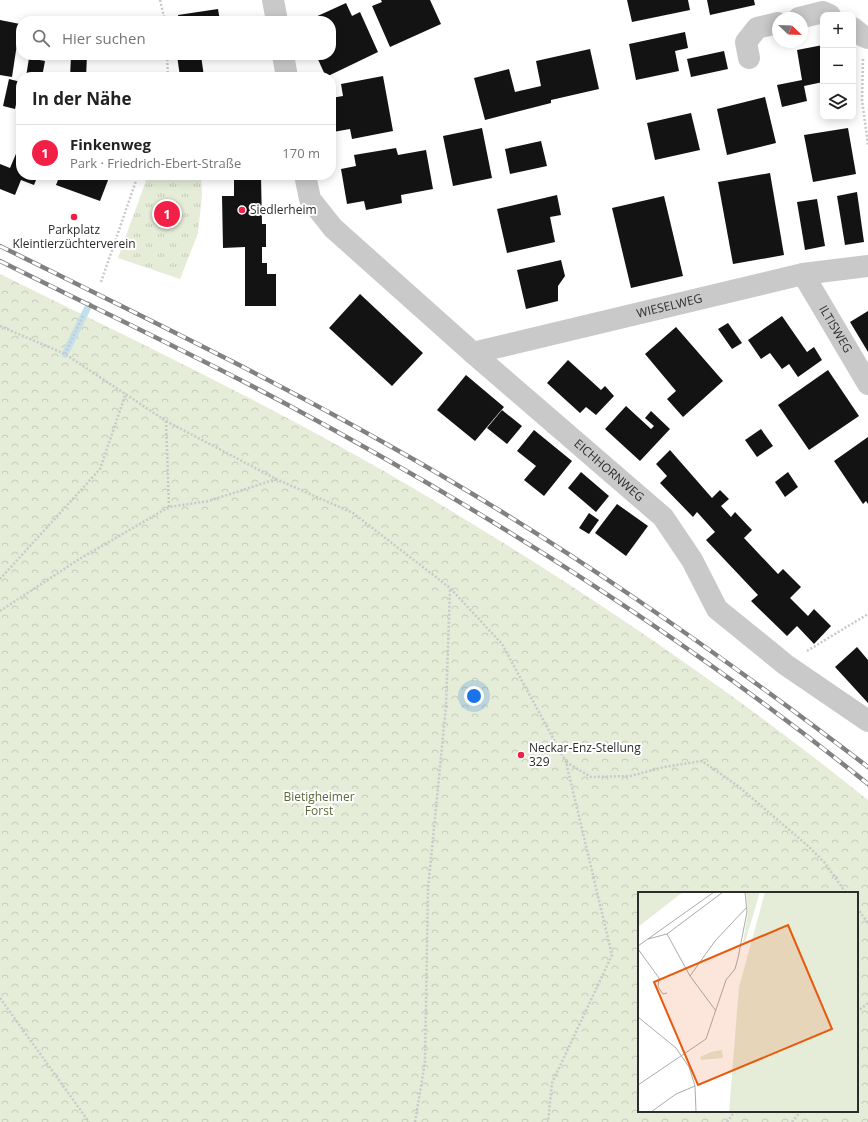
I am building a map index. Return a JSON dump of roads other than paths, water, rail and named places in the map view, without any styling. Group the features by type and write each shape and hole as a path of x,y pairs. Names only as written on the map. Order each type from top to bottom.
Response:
{"street":[{"path":"273,0 276,16"},
{"path":"808,16 820,13"},
{"path":"750,58 746,42 757,28 772,24"},
{"path":"284,60 286,72"},
{"name":"EICHHORNWEG","path":"306,180 310,199 333,228 473,353 663,517 692,560 717,609 786,665 868,721"},
{"name":"WIESELWEG","path":"473,353 803,274 868,266"},
{"name":"ILTISWEG","path":"803,274 868,384"}],"waterway":[{"path":"65,354 89,305"}],"railway":[{"path":"0,246 196,343 342,419 453,482 575,558 635,598 753,681 868,767"},
{"path":"0,261 252,386 439,490 587,581 659,629 730,679 868,784"}],"place":[{"name":"Siedlerheim","path":"242,210"},
{"name":"Finkenweg","path":"167,214"},
{"name":"Parkplatz Kleintierzüchterverein","path":"74,217"},
{"name":"Neckar-Enz-Stellung 329","path":"521,755"}],"park label":[{"name":"Bietigheimer Forst","path":"319,804"}]}
